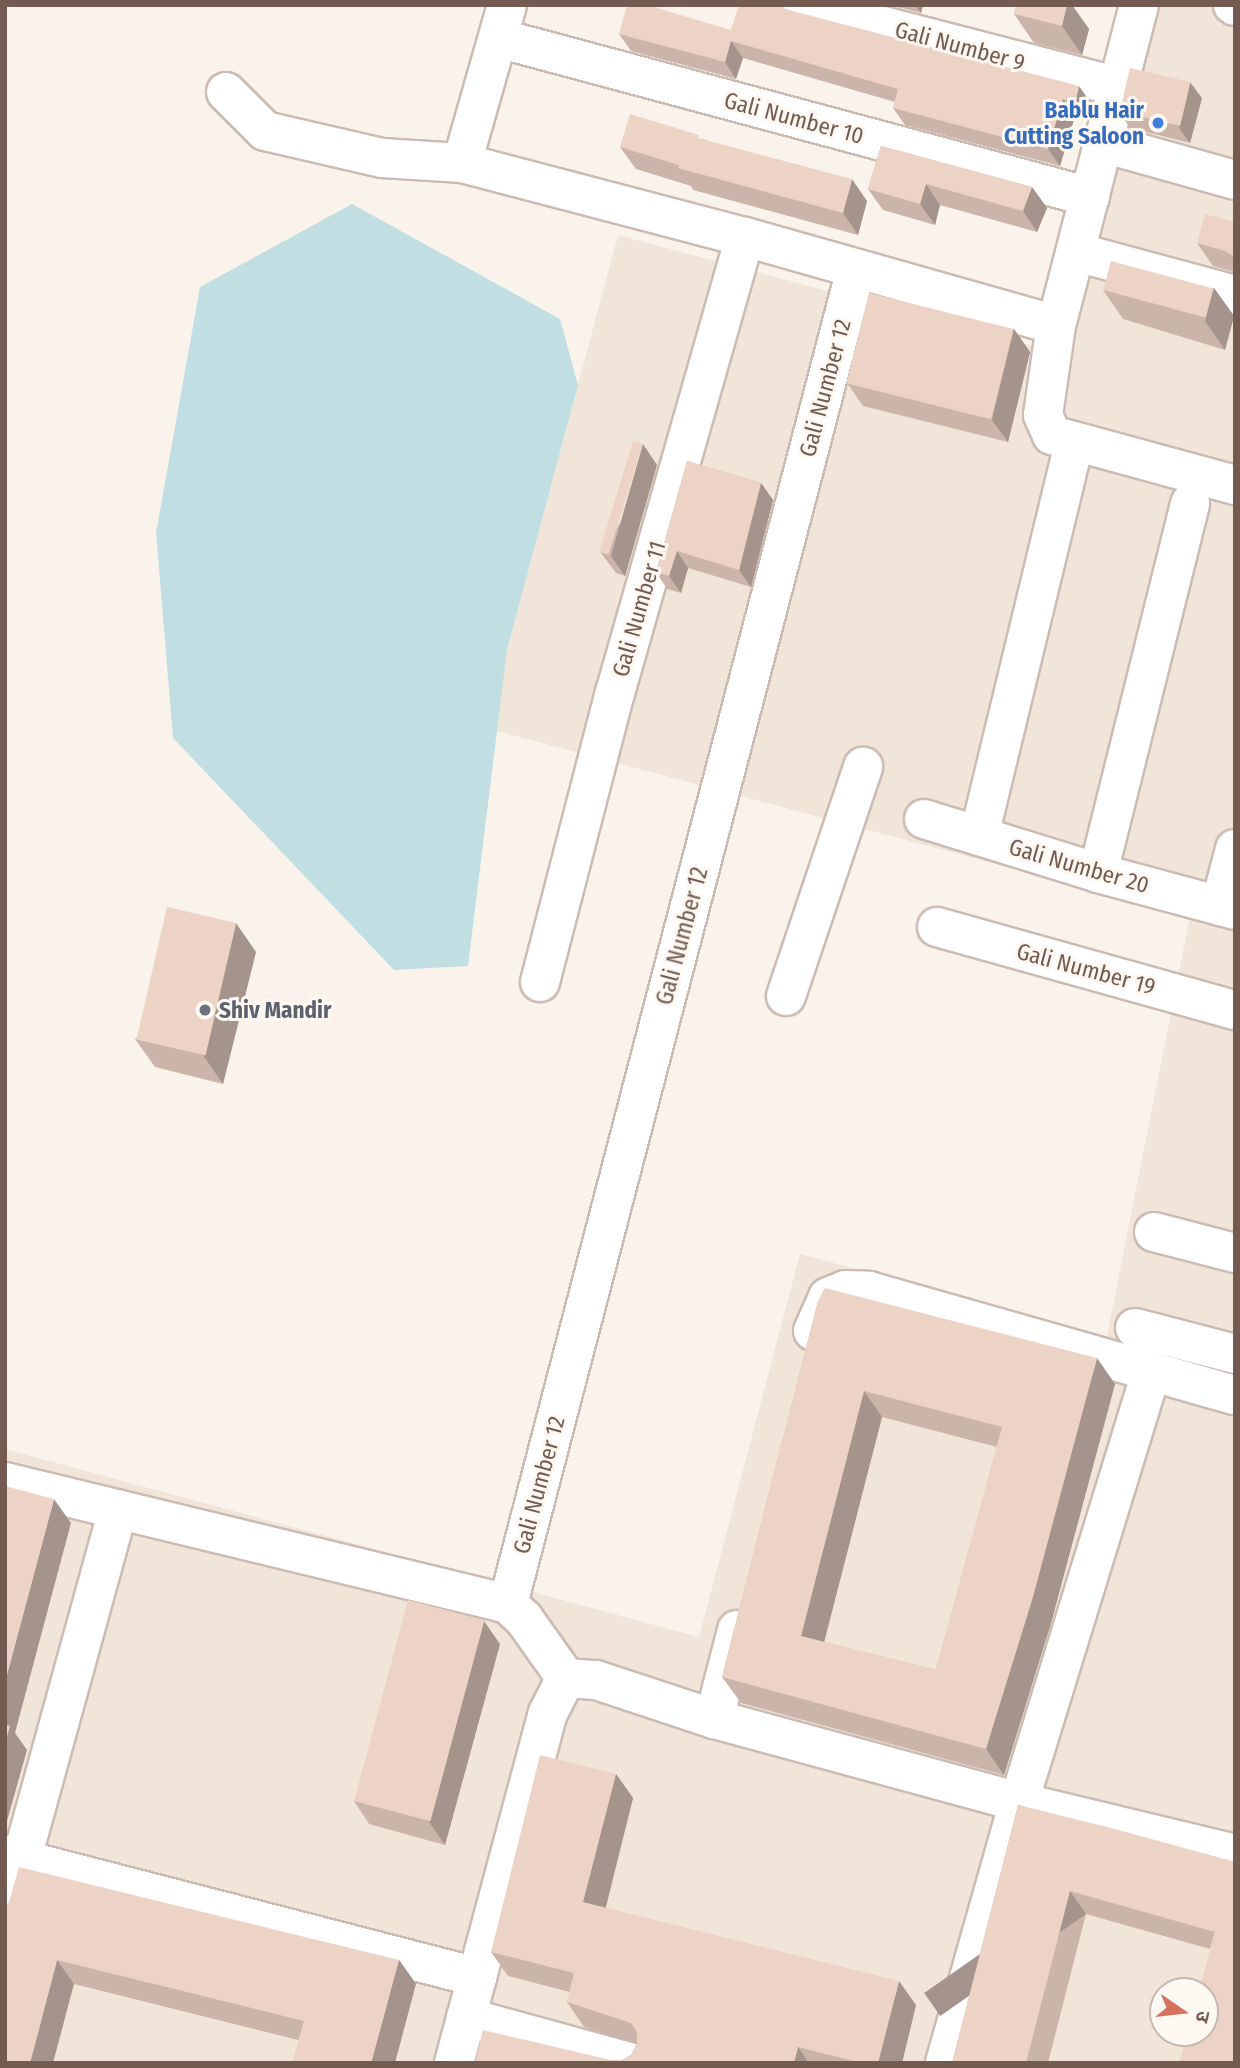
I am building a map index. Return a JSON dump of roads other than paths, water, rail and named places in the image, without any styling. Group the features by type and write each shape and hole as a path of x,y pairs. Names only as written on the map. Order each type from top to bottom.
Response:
{"street":[{"name":"Gali Number 9","path":"802,5 1118,87"},
{"path":"1139,5 1056,325 1043,415 1052,435 1235,485"},
{"path":"462,163 503,22"},
{"name":"Gali Number 10","path":"503,22 1090,197"},
{"path":"226,92 265,131 382,158 462,163 745,237 1056,325"},
{"path":"1103,143 1235,180"},
{"name":"Gali Number 11","path":"540,982 619,680 745,237"},
{"path":"1076,252 1235,295"},
{"name":"Gali Number 12","path":"508,1604 856,269"},
{"path":"979,836 1074,442"},
{"path":"1097,873 1191,503"},
{"path":"786,996 863,767"},
{"name":"Gali Number 20","path":"924,818 1097,873 1227,908"},
{"path":"1227,908 1235,849"},
{"name":"Gali Number 19","path":"937,927 1235,1010"},
{"path":"1154,1232 1235,1253"},
{"path":"806,1359 816,1319 828,1297 845,1290 869,1291 1235,1395"},
{"path":"1135,1328 1235,1354"},
{"path":"945,2063 1019,1802 1151,1373"},
{"path":"5,1482 508,1604 524,1619 566,1678"},
{"path":"5,1920 13,1857 118,1509"},
{"path":"714,1719 745,1599"},
{"path":"566,1678 596,1680 714,1719 1019,1802 1235,1854"},
{"path":"454,2063 548,1713 566,1678"},
{"path":"13,1857 477,1977"},
{"path":"466,2017 633,2063"}],"water":[{"path":"352,204 560,319 578,385 507,650 468,966 394,970 173,738 156,533 200,287"}],"place":[{"name":"Bablu Hair Cutting Saloon","path":"1158,123"},
{"name":"Shiv Mandir","path":"205,1010"}]}
